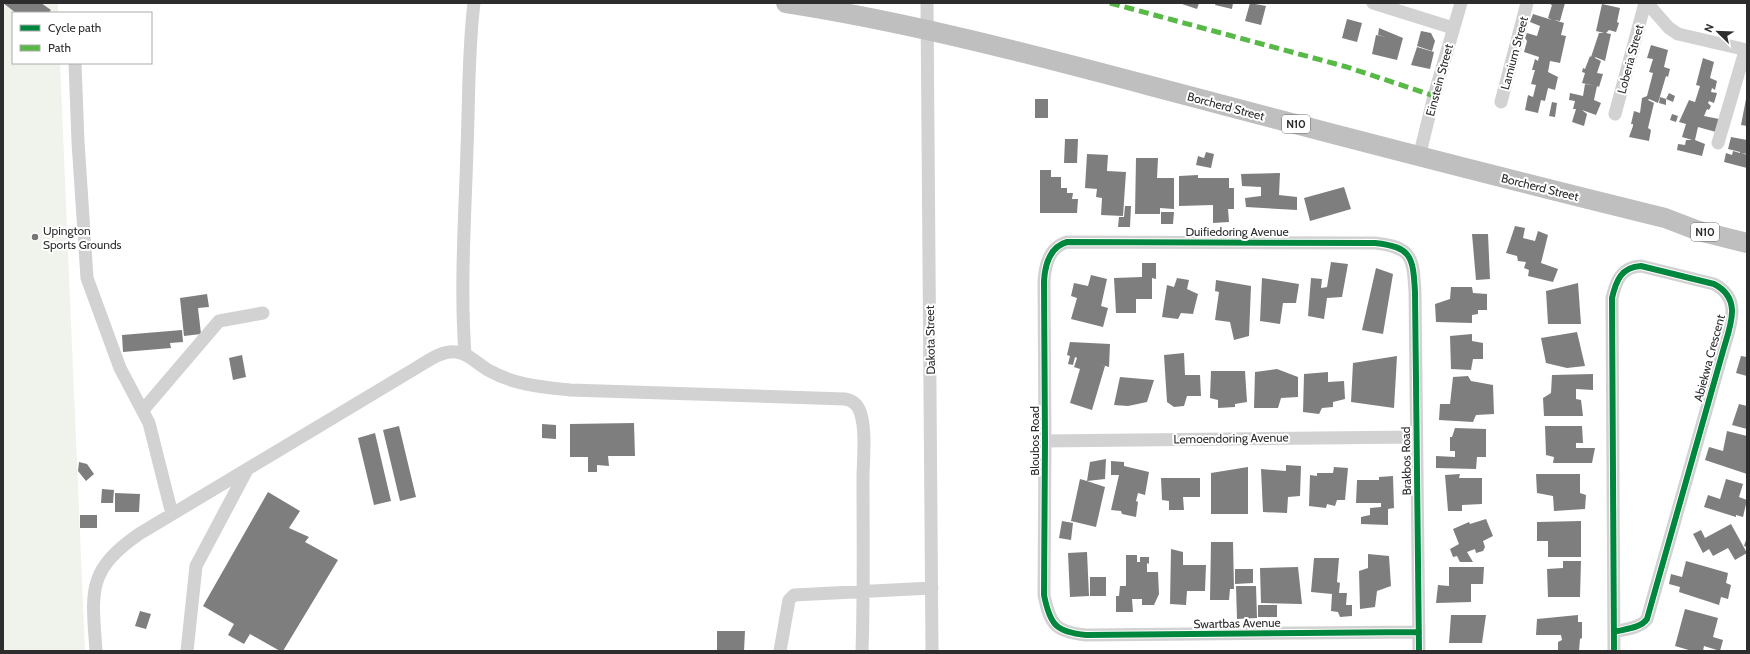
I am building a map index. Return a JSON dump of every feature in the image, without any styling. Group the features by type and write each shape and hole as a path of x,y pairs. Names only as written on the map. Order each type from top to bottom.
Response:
{"highway":[{"name":"N10","path":"786,3 834,10 927,30"},
{"name":"Borcherd Street","path":"927,30 990,44 1419,157 1665,218 1698,231 1747,243"},
{"name":"Borcherd Street","path":"1665,218 1691,220 1747,231"}],"street":[{"path":"465,354 463,323 466,182 474,3"},
{"name":"Dakota Street","path":"927,3 932,651"},
{"path":"1372,3 1453,28"},
{"name":"Einstein Street","path":"1419,157 1461,3"},
{"name":"Lamium Street","path":"1501,102 1527,3"},
{"path":"1646,3 1673,31 1683,36 1746,51 1718,143"},
{"name":"Loberia Street","path":"1615,114 1646,3"},
{"path":"75,64 78,142 87,278 120,368 149,423 172,514"},
{"name":"Duifiedoring Avenue","path":"1051,253 1056,247 1067,242 1375,243 1401,248 1407,253 1414,270"},
{"name":"Bloubos Road","path":"1051,253 1047,262 1044,281 1044,595 1047,609 1057,627"},
{"name":"Abiekwa Crescent","path":"1614,632 1637,626 1644,623 1647,619 1723,351 1732,312 1730,299 1727,293 1714,284 1641,266 1634,267 1623,272 1617,279 1612,298 1614,651"},
{"name":"Brakbos Road","path":"1414,270 1418,632 1420,651"},
{"path":"143,410 219,321 263,313"},
{"path":"96,651 93,600 95,585 100,572 112,556 129,541 435,357 454,351 465,354 489,371 515,382 540,387 570,390 851,400 859,410 862,429 864,592 862,651"},
{"name":"Lemoendoring Avenue","path":"1045,441 1416,437"},
{"path":"187,651 196,566 247,469"},
{"path":"780,651 789,600 792,596 801,594 932,588"},
{"name":"Swartbas Avenue","path":"1057,627 1069,634 1086,636 1418,632"}],"shaded area":[{"name":"Upington Sports Grounds","path":"3,3 58,3 58,12 12,12 12,64 60,64 85,651 3,651"}],"building":[{"path":"3,3 41,3 51,10 49,12 15,12"},
{"path":"1199,3 1197,9 1182,4"},
{"path":"1216,3 1233,3 1232,9 1215,5"},
{"path":"1250,3 1266,6 1261,25 1245,21"},
{"path":"1548,3 1565,3 1560,21 1554,20 1564,23 1561,35 1566,36 1560,63 1550,61 1548,72 1558,77 1555,90 1548,88 1545,101 1541,100 1538,113 1525,110 1528,95 1533,97 1536,85 1531,84 1535,70 1532,70 1535,59 1538,61 1539,57 1524,52 1527,41 1525,38 1527,33 1537,36 1540,26 1530,22 1533,14 1552,20 1548,18 1552,5"},
{"path":"1602,4 1620,8 1617,22 1619,23 1616,32 1609,30 1606,33 1611,34 1605,61 1595,57 1601,61 1597,73 1603,74 1599,87 1597,86 1594,100 1601,103 1596,115 1582,110 1587,114 1584,126 1572,122 1576,109 1573,109 1575,101 1569,100 1570,93 1583,96 1585,84 1596,86 1582,83 1585,73 1582,72 1583,68 1585,69 1590,56 1591,57 1599,33 1604,33 1596,31"},
{"path":"1347,19 1362,23 1357,42 1342,38"},
{"path":"1379,28 1403,38 1397,60 1372,54 1376,35 1386,37 1378,35"},
{"path":"1421,31 1431,33 1435,41 1432,51 1417,46"},
{"path":"1651,45 1668,50 1664,67 1670,69 1668,77 1666,76 1658,103 1649,99 1648,100 1654,103 1648,128 1651,130 1649,141 1629,137 1633,126 1633,124 1631,124 1634,111 1640,113 1642,98 1647,96 1653,73 1649,72 1653,59 1647,58"},
{"path":"1417,47 1434,52 1430,69 1411,65"},
{"path":"1703,58 1714,62 1710,78 1717,81 1715,90 1712,88 1711,92 1717,93 1714,103 1709,101 1708,103 1711,106 1709,110 1707,109 1704,116 1719,119 1716,132 1698,127 1695,140 1705,144 1702,156 1677,150 1678,144 1685,145 1686,140 1692,140 1682,137 1686,124 1679,122 1689,100 1695,102 1700,86 1696,85"},
{"path":"1669,93 1675,96 1673,102 1666,99"},
{"path":"1660,97 1666,99 1666,105 1659,103"},
{"path":"1035,99 1048,99 1048,118 1035,118"},
{"path":"1747,99 1747,126 1741,125"},
{"path":"1552,102 1557,103 1555,117 1549,116"},
{"path":"1672,114 1678,116 1676,122 1670,120"},
{"path":"1731,137 1747,140 1747,154 1742,153 1747,155 1747,168 1724,162 1726,153 1732,155 1733,151 1740,153 1728,149"},
{"path":"1065,139 1078,139 1077,163 1064,163"},
{"path":"1206,152 1214,154 1211,168 1196,165 1198,156 1204,158"},
{"path":"1087,154 1108,155 1107,171 1126,172 1123,216 1101,215 1102,198 1096,197 1097,189 1085,188"},
{"path":"1136,158 1158,158 1157,178 1174,178 1174,209 1160,208 1160,214 1135,214"},
{"path":"1040,170 1051,170 1051,177 1061,177 1061,188 1067,188 1067,193 1073,193 1072,199 1078,199 1077,213 1040,213"},
{"path":"1280,173 1279,195 1297,197 1297,210 1246,207 1245,198 1261,196 1261,187 1242,186 1241,174"},
{"path":"1198,175 1198,178 1229,178 1229,188 1234,188 1234,209 1228,209 1229,222 1213,223 1213,205 1179,206 1179,176"},
{"path":"1344,187 1351,209 1310,221 1304,198"},
{"path":"1125,206 1131,206 1130,227 1118,227 1119,217 1124,217"},
{"path":"1161,212 1174,212 1173,224 1161,224"},
{"path":"1515,226 1525,228 1523,238 1535,241 1538,231 1548,235 1541,263 1558,269 1553,282 1528,276 1529,270 1524,268 1526,262 1518,261 1517,256 1506,253"},
{"path":"1472,234 1488,234 1490,279 1476,280"},
{"path":"1331,262 1348,264 1342,297 1327,298 1324,319 1308,316 1311,278 1322,279 1321,288 1327,287"},
{"path":"1142,263 1156,263 1156,279 1152,278 1152,299 1136,299 1136,313 1116,313 1114,278 1142,277"},
{"path":"1376,268 1393,274 1383,334 1362,330"},
{"path":"1091,275 1107,279 1101,306 1108,308 1103,327 1071,319 1077,298 1071,296 1074,283 1088,286"},
{"path":"1177,278 1189,280 1187,289 1198,294 1193,314 1181,313 1178,319 1162,317 1167,285 1174,287"},
{"path":"1262,278 1299,284 1296,303 1283,303 1280,324 1260,321"},
{"path":"1216,280 1251,286 1249,336 1234,340 1230,322 1215,320 1219,292 1215,291"},
{"path":"1578,283 1581,324 1548,324 1546,291"},
{"path":"1451,287 1472,287 1473,293 1487,294 1487,310 1478,310 1478,314 1472,315 1472,323 1436,322 1435,304 1450,299"},
{"path":"207,294 209,307 198,308 201,334 184,336 180,298"},
{"path":"182,330 183,342 170,343 171,348 123,352 122,335"},
{"path":"1577,332 1585,366 1567,368 1546,363 1541,338"},
{"path":"1472,334 1472,341 1483,343 1483,359 1473,359 1471,370 1451,369 1450,336"},
{"path":"1070,342 1110,344 1109,367 1095,363 1105,366 1092,410 1070,403 1080,369 1074,367 1077,358 1075,357 1073,365 1068,364 1070,356 1067,355"},
{"path":"1184,353 1185,375 1200,375 1201,396 1187,396 1184,406 1174,407 1167,402 1164,355"},
{"path":"242,355 246,377 233,380 229,358"},
{"path":"1397,356 1394,408 1351,402 1353,363"},
{"path":"1741,356 1747,357 1747,376 1736,373"},
{"path":"1277,369 1298,377 1298,397 1281,398 1278,408 1254,408 1255,372"},
{"path":"1211,371 1245,371 1247,402 1235,404 1235,407 1218,408 1218,400 1210,398"},
{"path":"1328,372 1328,382 1344,381 1345,399 1333,402 1333,407 1322,408 1319,414 1303,412 1304,374"},
{"path":"1593,374 1593,390 1576,389 1576,399 1581,400 1583,416 1544,416 1543,398 1551,393 1552,375"},
{"path":"1468,376 1471,381 1493,385 1494,414 1476,415 1473,422 1439,420 1440,404 1450,404 1453,377"},
{"path":"1120,377 1154,380 1147,402 1128,406 1114,405"},
{"path":"1739,404 1747,406 1747,429 1732,425"},
{"path":"634,423 635,456 608,456 609,466 597,465 597,472 588,472 588,457 570,457 570,424"},
{"path":"542,424 556,425 556,439 542,438"},
{"path":"399,426 416,497 400,501 383,430"},
{"path":"1545,426 1582,426 1583,443 1576,443 1576,448 1595,448 1592,463 1553,463 1554,457 1546,455"},
{"path":"1455,428 1486,429 1486,457 1477,457 1476,469 1436,468 1436,456 1455,457 1455,451 1450,451 1450,437 1452,437"},
{"path":"1727,431 1747,436 1747,474 1705,460 1709,447 1723,451"},
{"path":"375,433 391,501 374,505 358,438"},
{"path":"1106,459 1105,479 1087,481 1090,462"},
{"path":"1111,461 1124,462 1124,466 1149,472 1145,495 1138,493 1136,501 1138,502 1136,517 1122,514 1121,511 1111,510 1119,475 1111,475"},
{"path":"79,462 87,464 94,474 86,481 78,471"},
{"path":"1286,465 1301,466 1300,496 1288,497 1287,513 1263,512 1261,469 1286,471"},
{"path":"1248,467 1248,514 1211,514 1211,473"},
{"path":"1334,467 1348,468 1345,500 1337,500 1335,506 1327,504 1326,508 1309,506 1310,475 1317,476 1317,473 1333,473"},
{"path":"1460,474 1459,478 1482,478 1482,504 1462,505 1462,511 1448,511 1445,475"},
{"path":"1536,474 1580,474 1580,493 1586,495 1585,509 1554,511 1553,496 1537,493"},
{"path":"1393,476 1394,508 1388,509 1388,525 1361,524 1361,517 1370,515 1370,508 1381,507 1381,503 1356,503 1357,480 1379,480 1379,477"},
{"path":"1161,478 1200,478 1200,497 1183,497 1184,510 1169,510 1169,501 1162,500"},
{"path":"1080,479 1105,487 1096,527 1071,521"},
{"path":"1726,479 1743,484 1739,497 1747,500 1743,517 1736,515 1736,517 1704,507 1708,495 1720,499"},
{"path":"102,489 114,490 113,503 101,503"},
{"path":"268,492 300,511 289,528 309,537 305,542 338,560 283,651 280,651 250,634 244,644 228,635 234,624 203,606"},
{"path":"115,493 140,494 139,512 115,512"},
{"path":"80,515 97,515 97,528 80,528"},
{"path":"1486,519 1493,536 1483,541 1485,547 1483,551 1476,553 1475,549 1467,552 1473,562 1460,562 1457,556 1453,557 1450,549 1459,544 1453,529 1469,522 1470,524"},
{"path":"1062,521 1073,523 1071,540 1059,538"},
{"path":"1581,521 1581,557 1548,557 1548,541 1537,541 1537,522"},
{"path":"1731,524 1747,553 1735,560 1728,548 1713,556 1709,549 1703,553 1693,534 1701,530 1705,538"},
{"path":"1747,537 1747,547 1744,546"},
{"path":"1211,542 1233,542 1234,589 1230,589 1229,600 1210,600"},
{"path":"1171,549 1183,552 1183,565 1206,565 1205,591 1187,591 1186,605 1170,604"},
{"path":"1087,552 1089,596 1070,597 1068,553"},
{"path":"1368,554 1389,556 1391,586 1377,591 1375,607 1360,609 1359,571 1368,568"},
{"path":"1126,555 1137,555 1137,562 1140,562 1140,557 1149,557 1147,572 1158,572 1159,594 1154,605 1142,605 1142,599 1132,599 1133,612 1116,612 1116,596 1119,596 1120,586 1126,586"},
{"path":"1314,558 1339,558 1337,582 1340,583 1339,593 1347,593 1346,605 1352,605 1352,616 1340,617 1338,612 1331,611 1332,594 1311,592"},
{"path":"1563,561 1581,561 1580,597 1548,597 1547,569 1563,568"},
{"path":"1686,561 1728,573 1726,583 1731,585 1728,599 1721,597 1719,605 1679,592 1680,587 1669,584 1671,574 1682,577"},
{"path":"1298,567 1302,604 1261,603 1260,568"},
{"path":"1449,567 1484,567 1483,584 1471,584 1471,602 1436,603 1438,585 1449,586"},
{"path":"1235,569 1253,569 1253,583 1235,584"},
{"path":"1090,577 1106,577 1106,596 1090,596"},
{"path":"1236,586 1256,586 1257,618 1237,619"},
{"path":"1258,605 1277,605 1277,617 1258,617"},
{"path":"1685,609 1718,618 1713,637 1723,640 1720,651 1704,646 1703,651 1692,651 1675,646"},
{"path":"140,611 151,614 146,629 135,626"},
{"path":"1451,615 1486,615 1482,643 1449,643"},
{"path":"1578,615 1578,622 1582,622 1582,638 1580,639 1579,651 1558,651 1558,642 1562,640 1561,635 1536,635 1537,619"},
{"path":"717,631 745,631 744,651 717,651"}],"marked path":[{"path":"1110,3 1347,67 1434,96"}],"cycle path":[{"path":"1419,632 1086,635 1068,632 1056,625 1049,613 1044,595 1044,281 1045,269 1049,257 1056,248 1067,242 1375,243 1397,247 1408,256 1413,270 1415,292 1419,651"},
{"path":"1614,632 1637,626 1647,619 1729,332 1732,314 1729,297 1723,290 1714,284 1641,266 1629,269 1620,276 1615,286 1612,298 1614,651"}],"place":[{"name":"Upington Sports Grounds","path":"35,237"}]}
